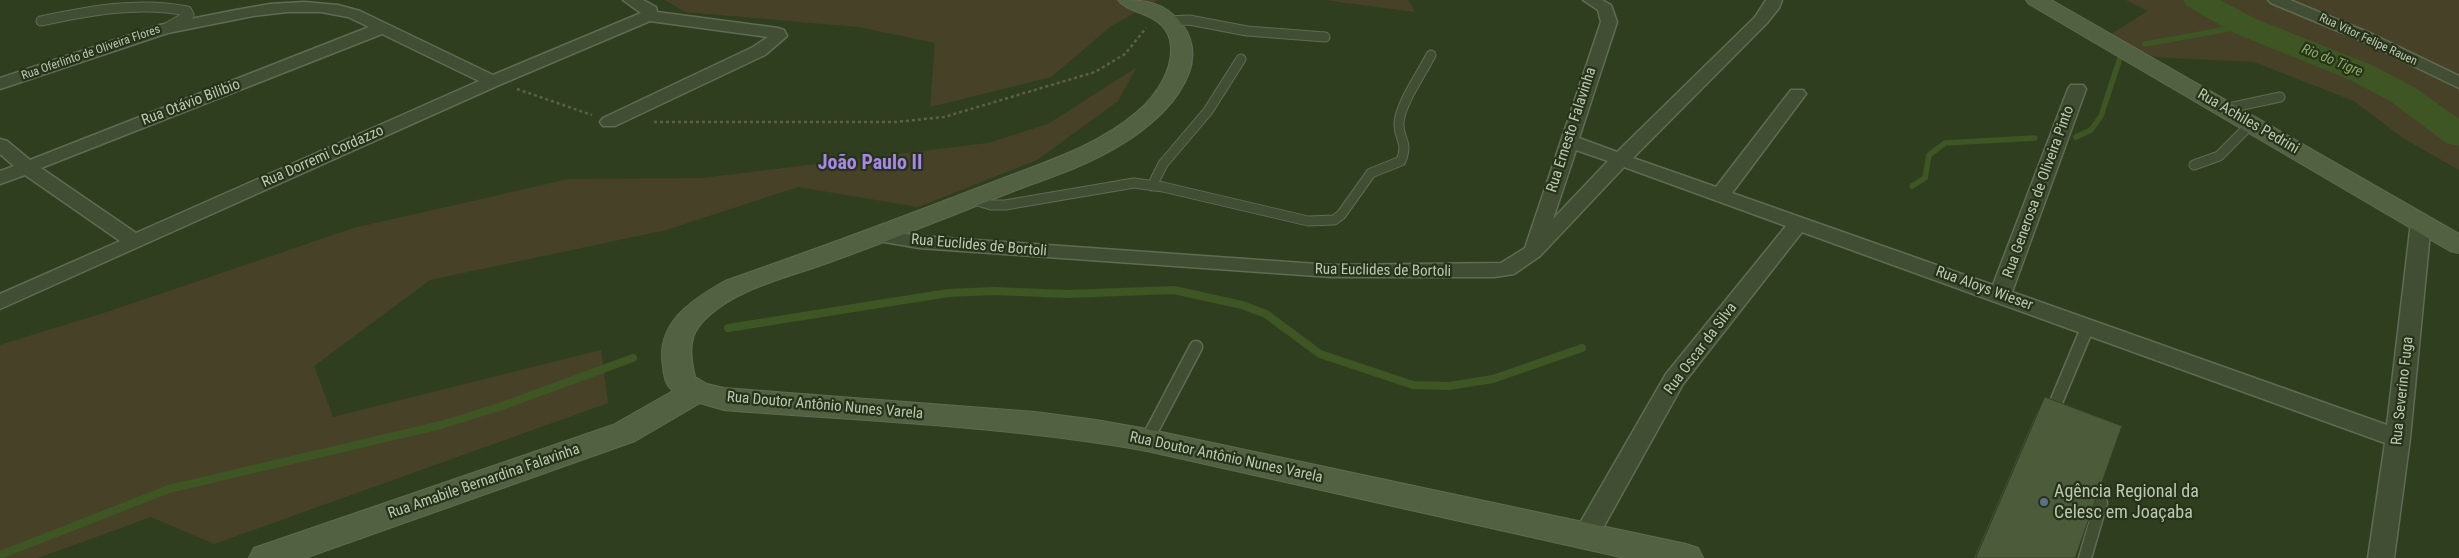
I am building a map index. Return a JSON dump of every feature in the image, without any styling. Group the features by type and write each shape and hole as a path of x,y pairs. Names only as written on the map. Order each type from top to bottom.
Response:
{"street":[{"path":"609,122 759,51 778,36 774,31 648,16 650,10 646,6 631,0"},
{"path":"696,392 681,382 675,361 676,340 685,324 697,310 735,287 880,236 1074,158 1099,146 1144,118 1164,96 1178,74 1182,44 1161,16 1128,0"},
{"name":"Rua Euclides de Bortoli","path":"880,236 919,242 1331,271 1494,272 1507,269 1532,252 1621,159 1761,20 1771,8 1774,0"},
{"name":"Rua Achiles Pedrini","path":"2036,0 2459,245"},
{"name":"Rua Vitor Felipe Rauen","path":"2276,0 2366,37 2459,83"},
{"name":"Rua Ernesto Falavinha","path":"1532,252 1609,22 1598,4"},
{"name":"Rua Oferlinto de Oliveira Flores","path":"0,84 166,28 188,26 248,12 320,5 334,7 354,14 493,80"},
{"name":"Rua Dorremi Cordazzo","path":"0,302 493,80 648,16"},
{"name":"Rua Otávio Bilibio","path":"0,178 382,28"},
{"name":"Rua Generosa de Oliveira Pinto","path":"2000,295 2078,89"},
{"path":"1721,194 1797,94"},
{"name":"Rua Aloys Wieser","path":"1569,141 2398,438"},
{"path":"0,145 27,167 135,242"},
{"name":"Rua Oscar da Silva","path":"1585,537 1674,380 1799,222"},
{"name":"Rua Severino Fuga","path":"2383,557 2421,222"},
{"name":"Rua Doutor Antônio Nunes Varela","path":"696,392 724,399 1034,423 1147,440 1686,558"},
{"name":"Rua Amabile Bernardina Falavinha","path":"266,558 624,432 696,392"}],"lane":[{"path":"41,21 124,5 160,5 187,11 190,15 166,28"},
{"path":"1161,16 1247,31 1325,37"},
{"path":"972,199 991,205 1005,205 1134,184 1152,186 1308,221 1334,220 1341,215 1371,173 1395,165 1401,160 1406,148 1399,125 1401,114 1431,55"},
{"path":"1152,186 1163,164 1208,111 1241,59"},
{"path":"2224,109 2280,97"},
{"path":"2194,165 2219,156 2251,124"},
{"path":"2052,412 2088,326"},
{"path":"1147,440 1196,348"},
{"path":"2085,558 2101,503"}],"path":[{"path":"649,122 896,122 944,117 1095,72 1126,54 1145,31 1161,16"},
{"path":"493,80 609,122"}],"shaded area":[{"path":"665,0 1158,0 1111,26 1051,77 930,107 935,43 859,27 685,12"},
{"path":"1325,0 1408,0 1415,12"},
{"path":"2126,0 2459,0 2459,170 2403,138 2354,101 2254,62 2154,57 2108,36 2148,11"},
{"path":"1136,68 1118,101 1037,160 918,207 798,187 666,230 430,280 314,366 333,417 601,350 608,403 214,544 151,517 38,558 0,558 0,345 107,312 354,228 569,179 702,178 988,143 1048,124"}],"building":[{"name":"Agência Regional da Celesc em Joaçaba","path":"2045,397 2122,426 2075,558 1976,558"}],"waterway":[{"name":"Rio do Tigre","path":"2198,0 2245,26 2362,73 2402,94 2459,135"},
{"path":"2145,44 2245,26"},
{"path":"2076,137 2091,130 2101,116 2120,58"},
{"path":"1912,186 1925,178 1929,155 1945,143 2035,138"},
{"path":"728,328 948,293 994,291 1067,294 1174,290 1242,305 1266,314 1320,354 1413,385 1449,386 1493,379 1582,348"},
{"path":"0,555 169,489 441,425 502,406 633,358"}],"place":[{"name":"Agência Regional da Celesc em Joaçaba","path":"2044,502"}],"district":[{"name":"João Paulo II","path":"870,164"}]}
